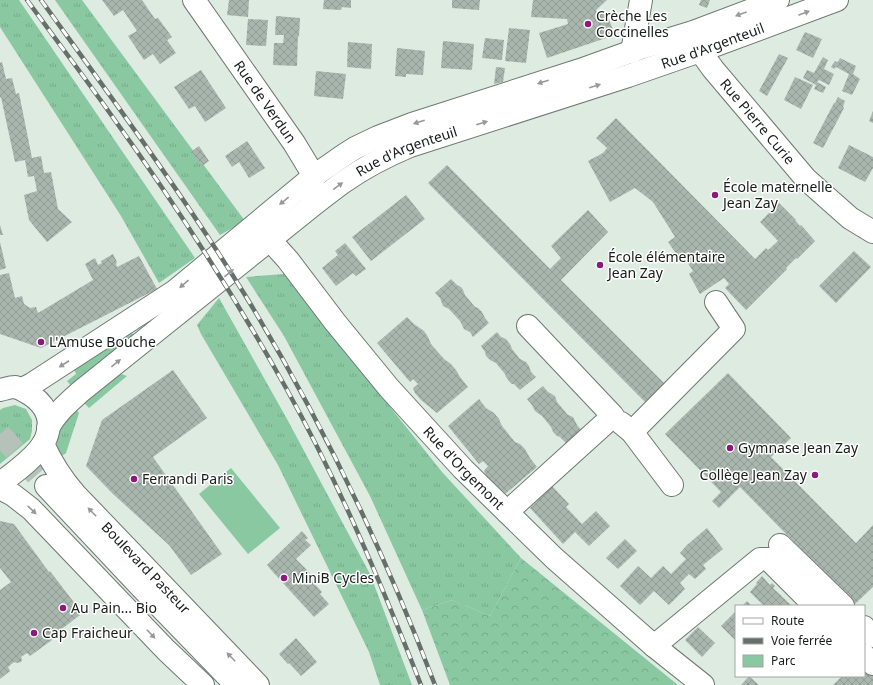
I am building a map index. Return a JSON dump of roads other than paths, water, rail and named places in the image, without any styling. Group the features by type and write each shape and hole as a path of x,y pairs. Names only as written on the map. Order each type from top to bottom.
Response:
{"main road":[{"name":"Rue de Verdun","path":"194,0 294,143 314,176"},
{"path":"632,52 641,0"},
{"name":"Rue d'Argenteuil","path":"0,483 36,453 46,436 53,419 65,405 307,210 356,174 410,146 628,76 778,0"},
{"name":"Rue d'Argenteuil","path":"22,390 175,291 314,176 344,154 378,137 412,124 573,73 632,52 696,41 837,0"},
{"name":"Rue Pierre Curie","path":"696,41 713,69 806,179 850,218 873,232"},
{"path":"307,210 311,198 314,176"},
{"name":"Rue d'Orgemont","path":"249,229 262,234 270,240 288,260 335,322 389,388 463,469 554,558 654,646 703,685"},
{"path":"632,432 734,329 716,302"},
{"path":"528,326 613,416 632,432 672,485"},
{"path":"0,390 16,387 22,390"},
{"name":"Boulevard Pasteur","path":"22,390 32,395 40,402 48,415 49,422 46,436 55,469 63,480 258,685"},
{"path":"507,512 613,416"},
{"path":"0,488 13,495 31,509 166,650 203,685"},
{"name":"Boulevard Pasteur","path":"220,685 42,489 141,587 236,685"},
{"path":"780,545 842,605"},
{"path":"654,646 760,559 768,559 814,605"},
{"path":"865,628 873,636"},
{"path":"865,656 873,664"}],"tunnel":[{"path":"0,434 46,486"}],"railway":[{"path":"27,0 160,184 204,251 266,353 324,460 375,571 421,685"},
{"path":"41,0 171,182 221,257 273,342 325,437 349,486 394,584 435,685"}],"place":[{"name":"Crèche Les Coccinelles","path":"588,24"},
{"name":"École maternelle Jean Zay","path":"715,195"},
{"name":"École élémentaire Jean Zay","path":"600,265"},
{"name":"L'Amuse Bouche","path":"41,342"},
{"name":"Gymnase Jean Zay","path":"730,448"},
{"name":"Collège Jean Zay","path":"815,475"},
{"name":"Ferrandi Paris","path":"134,479"},
{"name":"MiniB Cycles","path":"284,578"},
{"name":"Au Pain... Bio","path":"63,608"},
{"name":"Cap Fraicheur","path":"34,633"}]}
